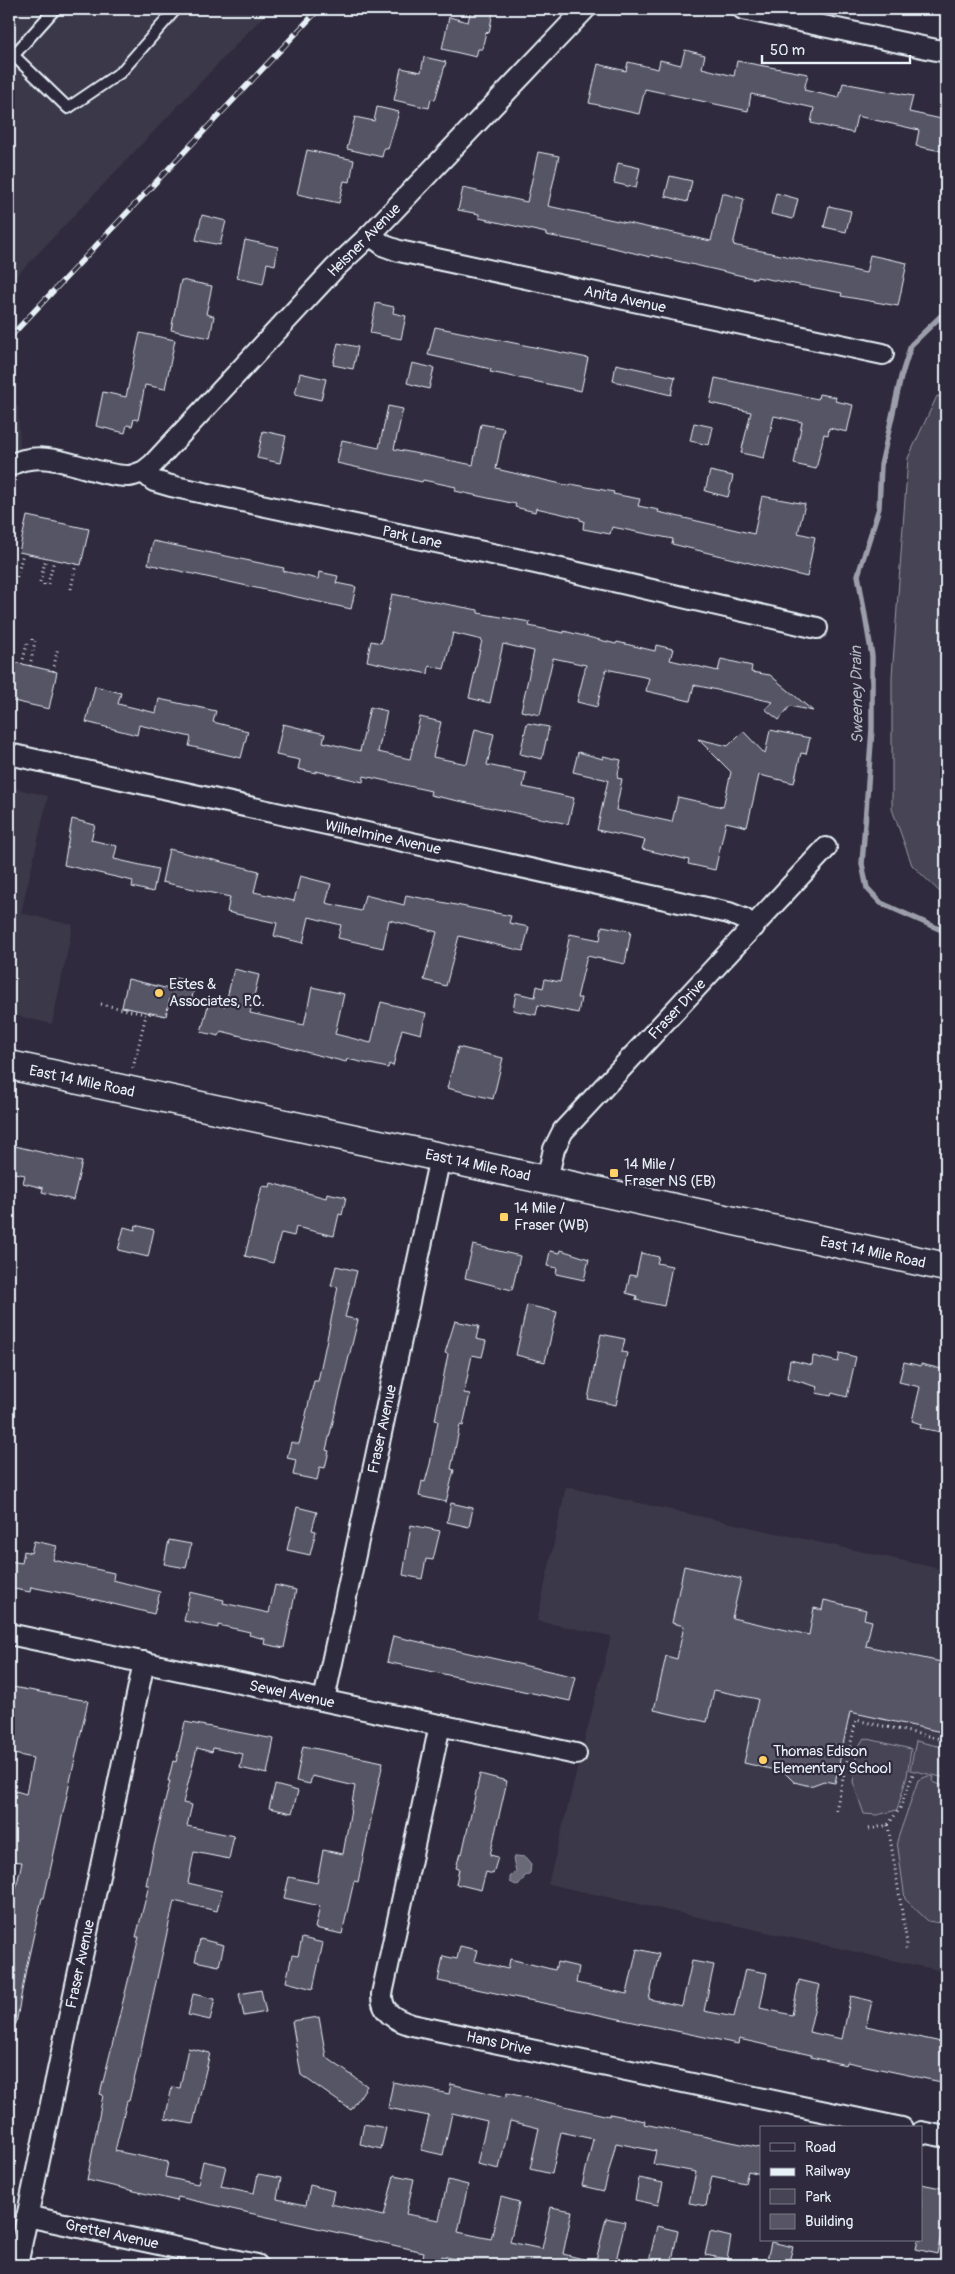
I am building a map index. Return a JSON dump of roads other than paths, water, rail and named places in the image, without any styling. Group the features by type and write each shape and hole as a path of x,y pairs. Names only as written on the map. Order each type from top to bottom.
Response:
{"main road":[{"name":"East 14 Mile Road","path":"9,1065 946,1267"}],"street":[{"name":"Heisner Avenue","path":"143,472 153,464 335,268 370,235 585,9"},
{"path":"743,9 946,52"},
{"name":"Anita Avenue","path":"370,235 385,246 399,251 883,354"},
{"path":"10,465 20,460 49,459 129,476 143,472"},
{"name":"Park Lane","path":"143,472 154,481 171,486 535,563 816,628"},
{"name":"Wilhelmine Avenue","path":"9,754 729,913 744,919 754,927"},
{"name":"Fraser Drive","path":"547,1180 554,1149 563,1131 826,848"},
{"name":"Fraser Avenue","path":"324,1700 440,1157"},
{"name":"Sewel Avenue","path":"9,1634 576,1754"},
{"name":"Fraser Avenue","path":"17,2265 144,1662"},
{"name":"Hans Drive","path":"440,1725 382,1994 383,2005 387,2012 401,2022 412,2025 892,2126"},
{"path":"922,2132 946,2137"},
{"name":"Grettel Avenue","path":"27,2216 257,2265"}],"lane":[{"path":"55,9 11,54 68,108 121,72 172,10"}],"water":[{"path":"516,1856 525,1857 531,1864 530,1873 524,1877 518,1886 510,1882 510,1877 516,1871 513,1859"}],"waterway":[{"name":"Sweeney Drain","path":"946,311 911,345 901,377 881,465 879,508 858,575 872,656 872,729 862,864 867,888 881,903 946,932"}],"railway":[{"path":"9,338 319,9"}],"place":[{"name":"Estes & Associates, P.C.","path":"159,993"},
{"name":"14 Mile / Fraser NS (EB)","path":"614,1173"},
{"name":"14 Mile / Fraser (WB)","path":"504,1217"},
{"name":"Thomas Edison Elementary School","path":"763,1760"}]}
